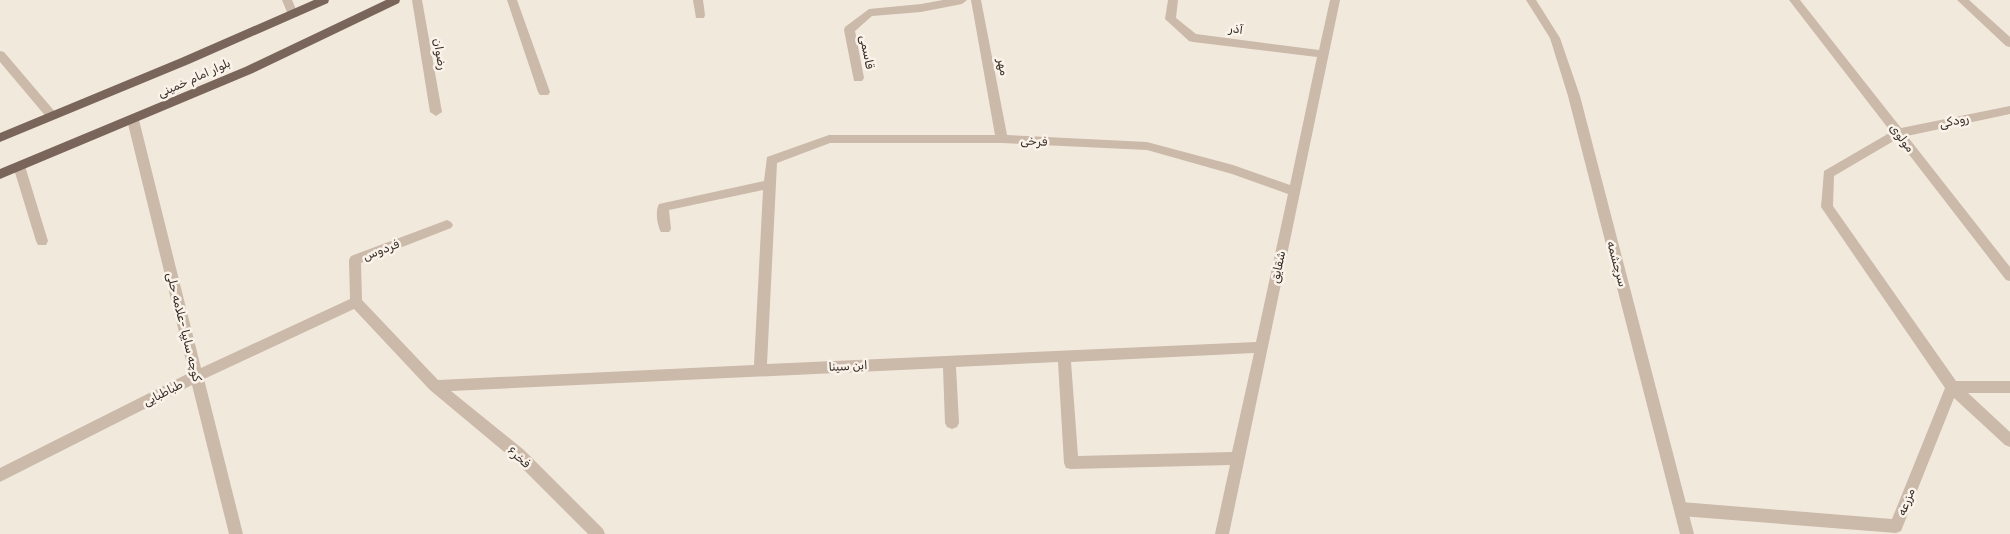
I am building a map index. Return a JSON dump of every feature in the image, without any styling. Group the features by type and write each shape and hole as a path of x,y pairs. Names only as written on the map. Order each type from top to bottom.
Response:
{"main road":[{"name":"بلوار امام خمینی","path":"0,138 324,0"},
{"name":"بلوار امام خمینی","path":"0,174 133,120 347,25 394,0"}],"street":[{"path":"287,0 293,14"},
{"name":"رضوان","path":"417,0 436,112"},
{"path":"512,0 544,92"},
{"path":"698,0 700,15"},
{"name":"قاسمی","path":"858,78 849,30 869,13 920,4 962,0"},
{"name":"مهر","path":"976,0 1002,139"},
{"name":"آذر","path":"1172,0 1170,19 1193,38 1323,54"},
{"name":"شقایق","path":"1222,534 1335,0"},
{"name":"سرچشمه","path":"1532,0 1554,38 1574,96 1688,534"},
{"name":"مولوی","path":"1794,0 2010,276"},
{"path":"1962,0 2010,43"},
{"path":"0,55 52,116"},
{"name":"رودکی","path":"1952,387 1828,207 1828,174 1898,133 2010,110"},
{"name":"کوچه سایپا -علامه حلی","path":"133,120 236,534"},
{"name":"فرخی","path":"770,184 771,160 829,139 1002,139 1147,146 1233,170 1294,192"},
{"path":"19,166 42,241"},
{"path":"665,229 663,207 770,184 760,370"},
{"name":"فردوس","path":"356,302 355,260 447,225"},
{"name":"طباطبایی","path":"0,475 197,376 356,302"},
{"name":"فخر۶","path":"356,302 435,386 518,455 598,534"},
{"name":"ابن سینا","path":"435,386 1261,346"},
{"path":"1064,356 1071,463 1237,458"},
{"path":"949,361 952,423"},
{"path":"1952,387 2010,387"},
{"path":"1952,387 2010,441"},
{"name":"مزرعه","path":"1681,509 1896,526 1952,387"}]}
